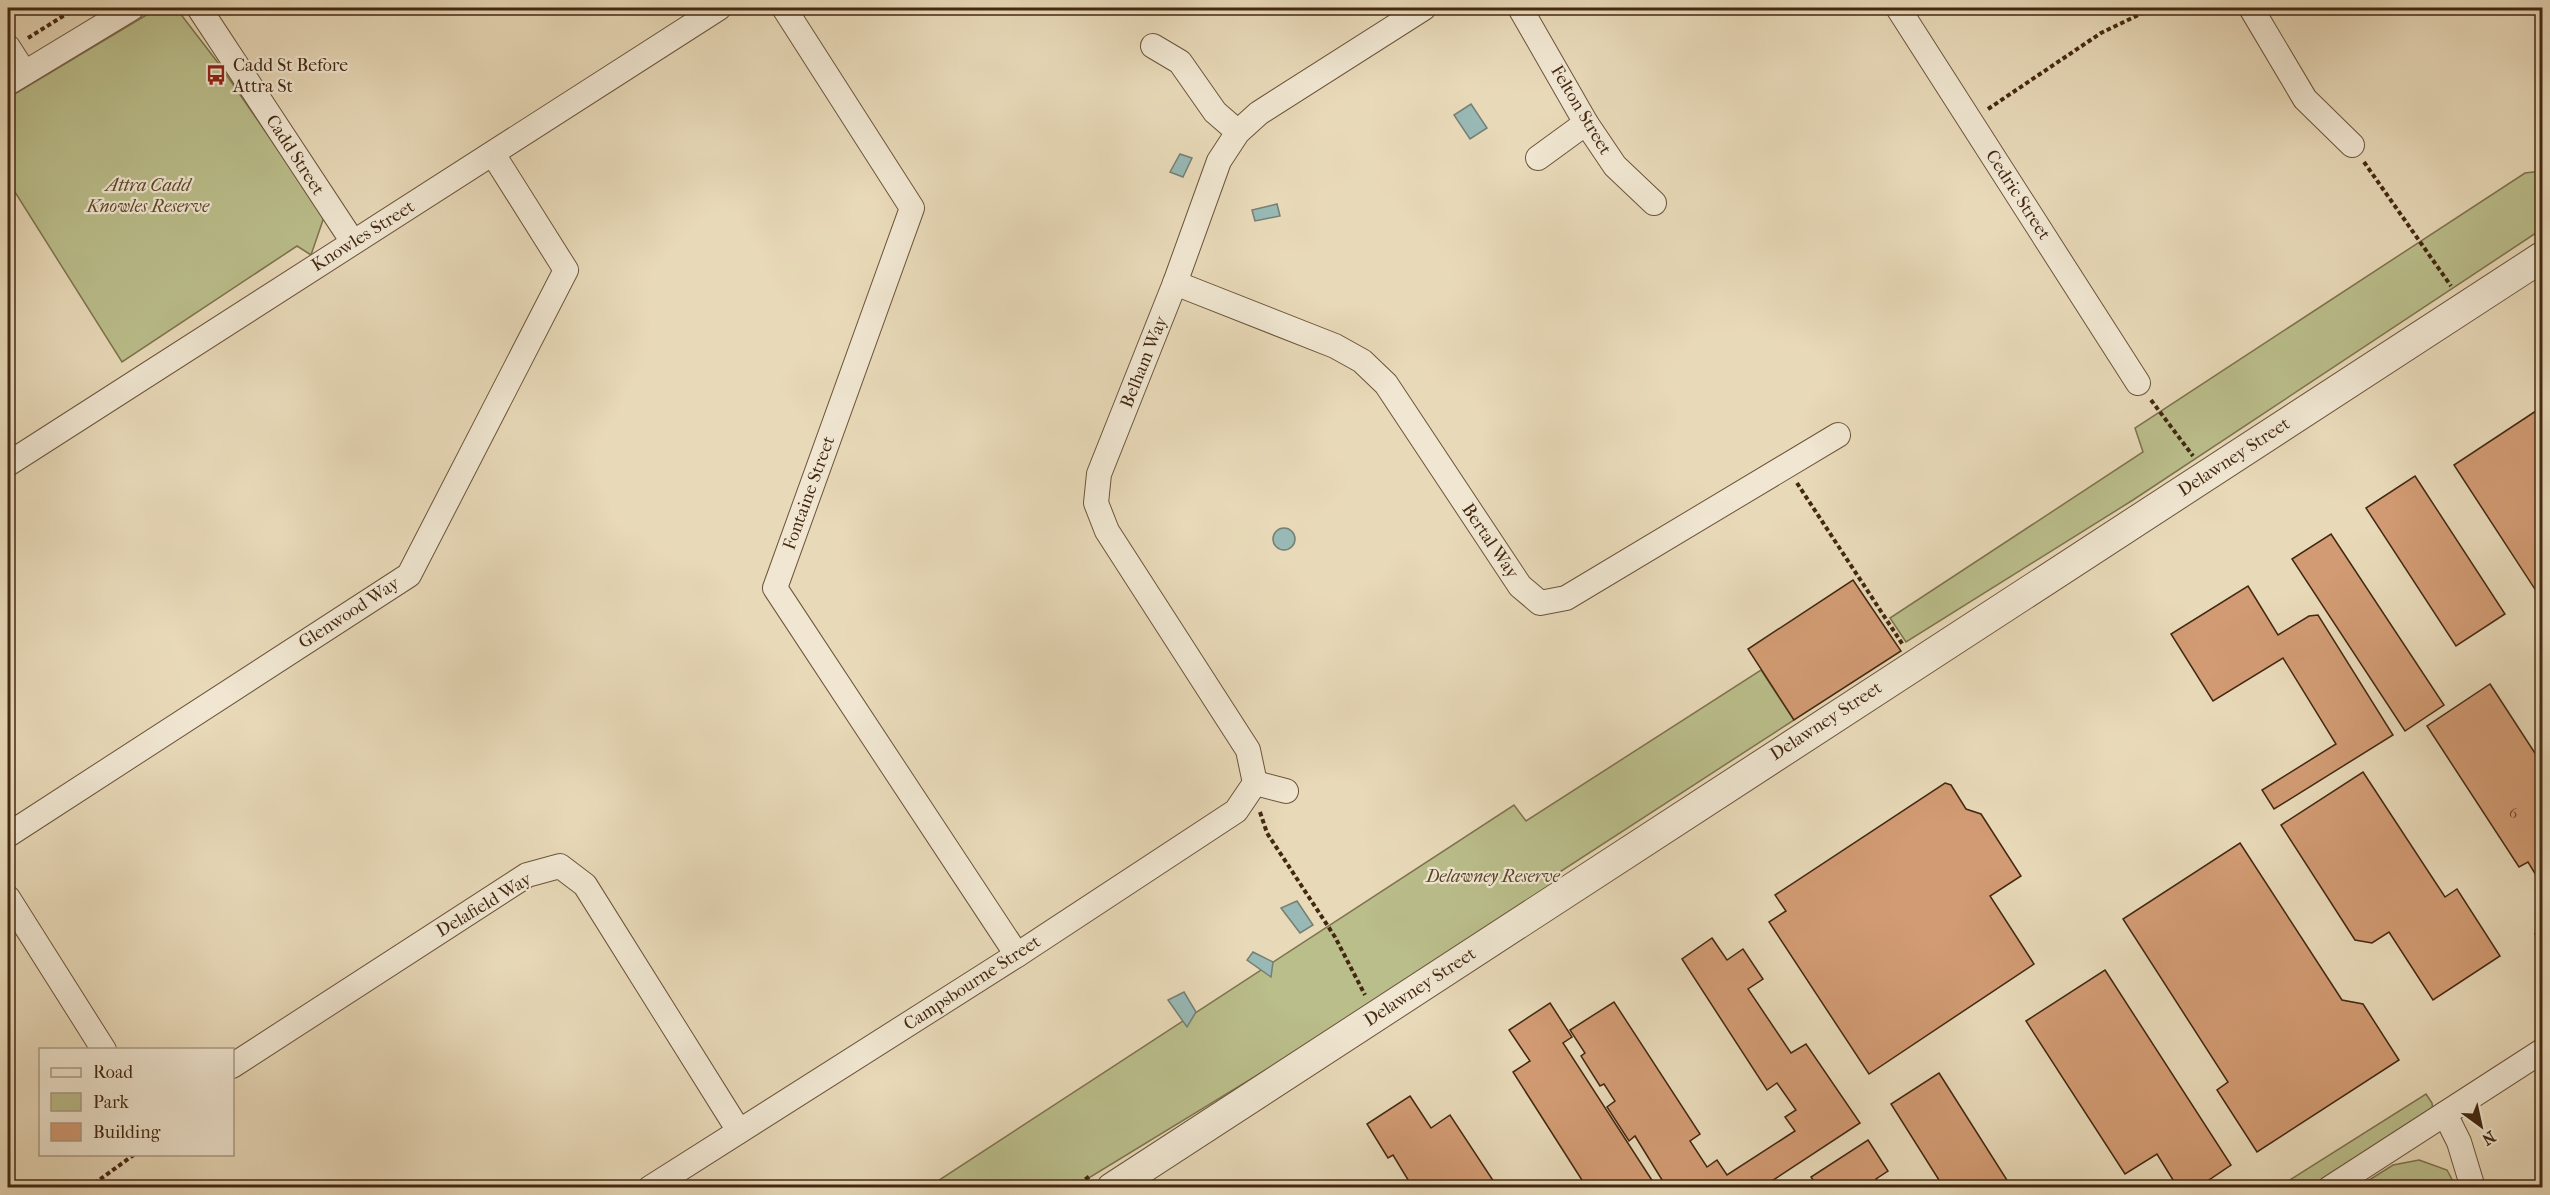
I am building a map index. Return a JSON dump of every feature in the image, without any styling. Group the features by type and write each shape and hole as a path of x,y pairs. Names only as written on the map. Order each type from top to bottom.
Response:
{"street":[{"path":"16,78 132,8"},
{"name":"Cadd Street","path":"198,8 353,242"},
{"name":"Knowles Street","path":"8,464 719,8"},
{"name":"Fontaine Street","path":"784,8 912,208 775,588 1017,955"},
{"name":"Belham Way","path":"1250,789 1248,750 1107,531 1096,503 1099,474 1175,284 1219,160 1238,132 1259,113 1424,8"},
{"name":"Felton Street","path":"1520,8 1586,123 1615,166 1654,203"},
{"name":"Cedric Street","path":"1898,8 2138,383"},
{"path":"2251,8 2305,99 2352,145"},
{"path":"16,78 17,43"},
{"path":"1153,46 1179,62 1215,112 1238,132"},
{"path":"1539,158 1586,123"},
{"name":"Glenwood Way","path":"8,835 408,575 566,270 493,154"},
{"name":"Delawney Street","path":"1112,1188 2542,257"},
{"name":"Bertal Way","path":"1175,284 1335,346 1362,361 1386,384 1520,586 1540,603 1566,598 1838,435"},
{"path":"1250,789 1286,791"},
{"name":"Campsbourne Street","path":"650,1188 1017,955 1236,811 1250,789"},
{"name":"Delafield Way","path":"234,1065 527,875 560,866 585,885 739,1131"},
{"path":"8,898 103,1048"},
{"path":"2330,1188 2542,1051"},
{"path":"2445,1114 2459,1142 2473,1188"}],"path":[{"path":"17,43 76,8"},
{"path":"1970,120 2101,33 2153,8"},
{"path":"2352,145 2455,292"},
{"path":"2138,383 2198,462"},
{"path":"1786,465 1905,649"},
{"path":"1250,789 1263,816 1268,833 1335,937 1366,998"},
{"path":"88,1188 134,1156"}],"green space":[{"name":"Attra Cadd Knowles Reserve","path":"158,8 176,8 219,64 324,217 311,255 297,246 122,362 8,181 8,98"},
{"path":"2542,171 2542,229 2133,500 1906,642 1890,618 2143,452 2135,428 2525,173"},
{"name":"Delawney Reserve","path":"1761,670 1794,720 1555,875 1562,889 1074,1187 927,1188 1514,805 1526,821"},
{"path":"2426,1094 2432,1103 2433,1112 2314,1187 2287,1187 2285,1183"},
{"path":"2419,1160 2447,1170 2456,1187 2358,1187 2393,1165"}],"water":[{"path":"1471,104 1487,128 1470,139 1454,115"},
{"path":"1180,154 1192,158 1183,177 1170,172"},
{"path":"1277,204 1280,216 1255,221 1252,210"},
{"path":"1280,528 1288,528 1295,535 1295,543 1288,550 1280,550 1273,543 1273,535"},
{"path":"1297,901 1313,925 1300,933 1281,908"},
{"path":"1253,952 1273,962 1271,977 1247,960"},
{"path":"1184,992 1196,1012 1187,1027 1168,1000"}],"building":[{"path":"2542,407 2542,600 2454,465"},
{"path":"2415,476 2505,614 2456,646 2366,508"},
{"path":"2331,534 2444,705 2405,731 2292,559"},
{"path":"1853,580 1901,651 1794,720 1748,649"},
{"path":"2248,586 2278,635 2309,616 2318,615 2393,735 2274,809 2262,790 2336,744 2283,658 2213,701 2171,634"},
{"path":"2490,684 2542,764 2542,885 2528,862 2519,867 2427,726"},
{"path":"2363,772 2445,897 2457,889 2500,956 2433,1000 2389,932 2372,943 2355,940 2281,825"},
{"path":"1945,783 1951,785 1966,809 1981,814 2021,876 1990,896 2034,964 1869,1074 1769,922 1786,911 1775,895"},
{"path":"2240,843 2342,1000 2363,1004 2399,1060 2257,1152 2217,1090 2228,1082 2123,919"},
{"path":"2542,929 2542,945 2535,934"},
{"path":"1712,938 1727,960 1743,949 1763,979 1748,989 1791,1053 1806,1044 1860,1123 1761,1188 1667,1188 1635,1136 1629,1141 1607,1107 1615,1101 1604,1084 1600,1086 1581,1056 1585,1053 1570,1030 1614,1002 1700,1134 1690,1141 1707,1167 1717,1160 1727,1175 1795,1131 1785,1117 1796,1110 1777,1083 1767,1090 1682,959"},
{"path":"2105,970 2231,1165 2197,1188 2178,1188 2157,1154 2125,1174 2026,1021"},
{"path":"1550,1003 1572,1037 1563,1043 1657,1188 1587,1188 1513,1072 1530,1061 1509,1030"},
{"path":"1939,1073 2012,1188 1944,1188 1891,1104"},
{"path":"1410,1096 1431,1128 1450,1115 1498,1188 1413,1188 1393,1155 1388,1158 1367,1124"},
{"path":"1868,1140 1888,1171 1876,1179 1882,1188 1818,1188 1811,1177"}],"place":[{"name":"Cadd St Before Attra St","path":"216,75"}]}
